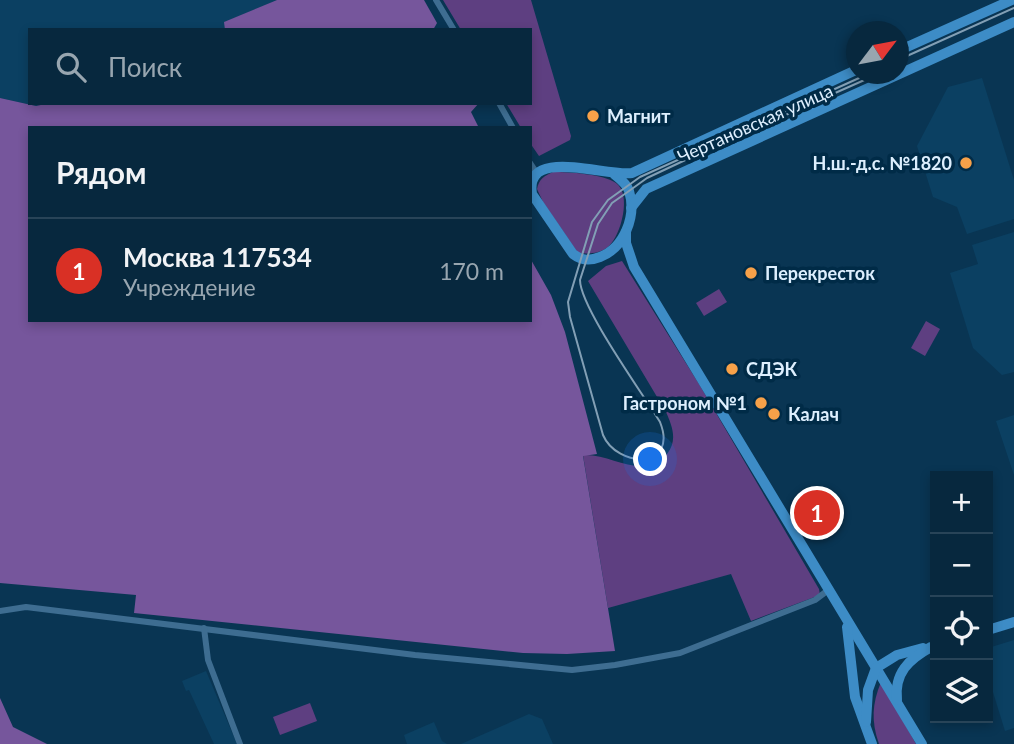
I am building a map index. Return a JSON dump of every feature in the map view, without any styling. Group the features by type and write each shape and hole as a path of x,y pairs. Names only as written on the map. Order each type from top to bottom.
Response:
{"main road":[{"path":"909,46 1012,0"},
{"path":"991,9 987,20 997,30"},
{"name":"Чертановская улица","path":"631,208 646,189 1014,22"},
{"name":"Чертановская улица","path":"533,168 555,166 614,174 632,173 846,75"},
{"path":"614,174 629,191 631,208 625,243 634,267 827,591 922,744"},
{"name":"Чертановская улица","path":"532,194 573,254 580,259 595,259"},
{"path":"595,259 617,248 626,232"},
{"path":"595,259 618,255 625,257 634,267"},
{"path":"846,622 855,697 872,744"},
{"path":"993,628 1014,622"},
{"path":"866,728 867,702 876,668 897,655 930,647"},
{"path":"897,701 897,681 904,667 916,655 930,648"}],"street":[{"path":"436,0 453,28"},
{"path":"500,105 512,126"},
{"path":"0,611 26,607 415,655 572,670 648,660 691,649 815,600 827,591"},
{"path":"204,628 208,660 240,744"}],"shaded area":[{"path":"0,0 277,0 225,22 225,28 28,28 28,104 0,98"},
{"path":"277,0 424,0 437,23 434,28 225,28 224,22"},
{"path":"443,0 531,0 570,140 539,156 532,146 532,126 520,126 507,105 532,105 532,28 460,28"},
{"name":"Н.ш.-д.с. №1820","path":"982,78 1014,180 1014,219 967,234 957,207 933,197 917,146 948,87"},
{"path":"0,98 36,106 477,105 471,112 478,126 28,126 28,322 532,322 532,262 551,295 565,332 597,454 583,456 615,651 523,653 134,613 136,595 0,583"},
{"path":"553,172 603,177 621,188 624,205 621,224 613,241 602,251 578,253 543,202 538,186 542,178"},
{"path":"1014,232 1014,372 1002,375 973,348 950,273 978,264 972,245"},
{"path":"622,261 699,384 819,589 820,595 751,621 731,574 608,608 583,455 648,466 667,454 673,438 666,412 588,281 606,266"},
{"path":"719,289 727,302 704,316 696,303"},
{"path":"926,321 940,329 925,356 911,348"},
{"path":"1014,415 1014,475 996,421"},
{"path":"1014,640 1014,728 1005,731 993,692 993,646"},
{"path":"206,671 237,744 214,744 189,690 186,691 182,681"},
{"path":"881,682 916,744 879,744 874,713"},
{"path":"0,698 13,727 47,744 0,744"},
{"path":"310,703 317,721 280,735 273,717"},
{"path":"529,714 542,719 553,744 461,744"},
{"path":"434,722 442,741 447,744 407,744 404,735"}],"tram line":[{"path":"909,55 1014,8"},
{"path":"846,84 640,177 608,200 592,222 568,302 603,435 610,446 620,454 644,459 654,456 661,449 664,438 660,422 614,351 583,293 580,280 598,224 612,203 647,178 855,84"}],"place":[{"name":"Магнит","path":"593,116"},
{"name":"Н.ш.-д.с. №1820","path":"966,163"},
{"name":"Перекресток","path":"751,273"},
{"name":"СДЭК","path":"732,369"},
{"name":"Гастроном №1","path":"761,403"},
{"name":"Калач","path":"774,414"},
{"name":"Москва 117534","path":"817,513"}]}
